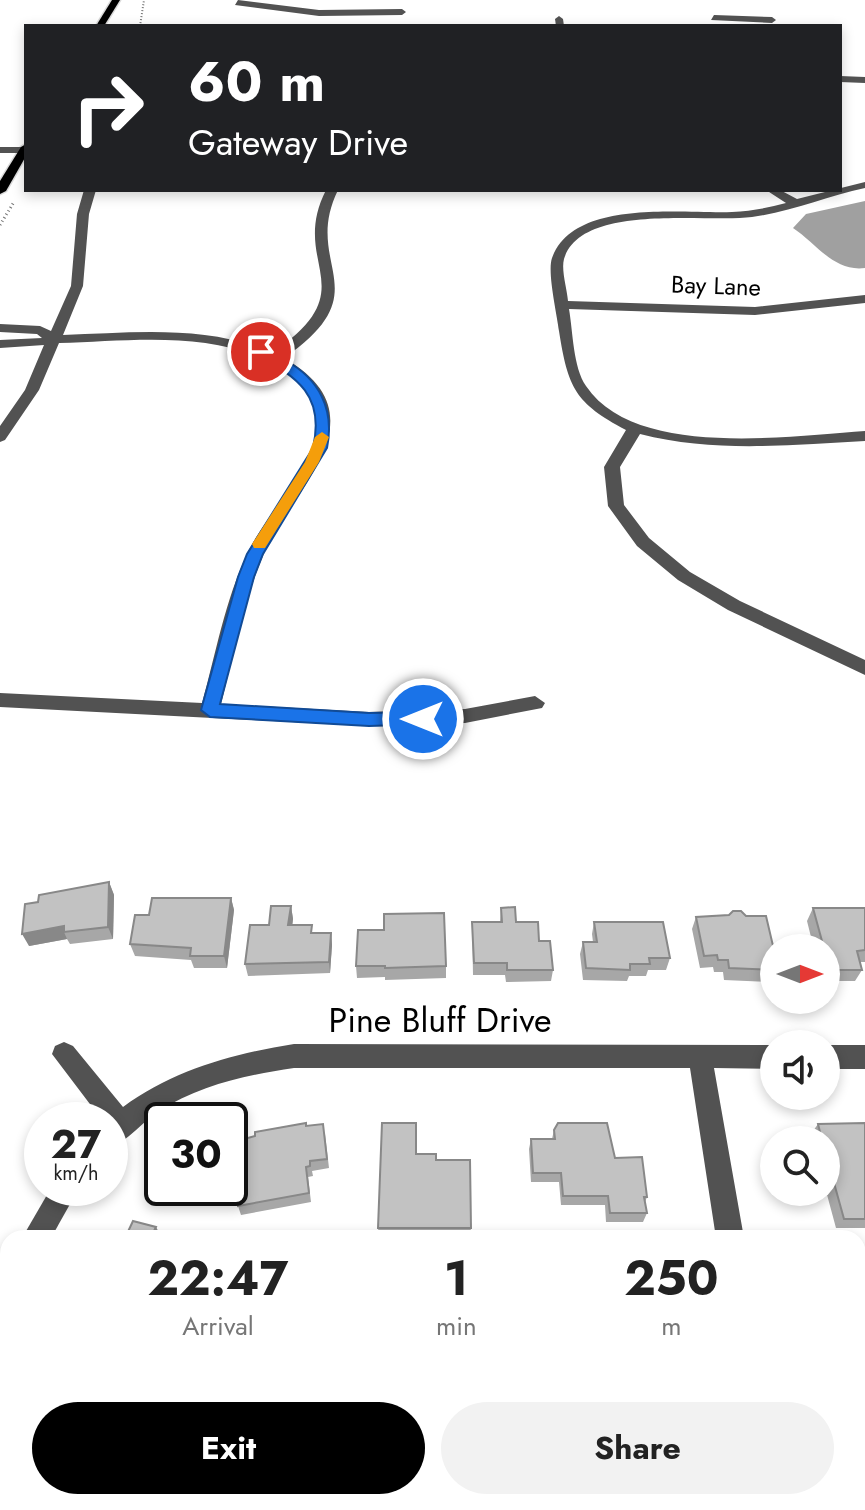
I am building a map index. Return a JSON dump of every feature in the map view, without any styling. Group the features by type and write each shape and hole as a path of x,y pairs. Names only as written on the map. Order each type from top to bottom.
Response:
{"main road":[{"path":"101,24 116,0"},
{"path":"0,191 24,150"}],"street":[{"path":"399,0 406,24"},
{"path":"238,3 319,13 402,12"},
{"path":"713,18 772,20"},
{"path":"842,79 865,80"},
{"path":"0,150 24,148"},
{"path":"842,191 865,185"},
{"path":"0,437 32,390 81,271 81,224 89,192"},
{"path":"274,358 317,322 329,298 330,286 318,230 319,213 331,192"},
{"path":"776,192 795,203"},
{"path":"838,192 747,215 643,216 588,227 560,251 557,260 578,385 603,410 636,427 702,442 865,436"},
{"name":"Bay Lane","path":"564,305 753,311 808,308 865,299"},
{"path":"0,328 40,330 54,339"},
{"path":"0,344 32,344 54,339 203,339 239,346 274,358 296,371 312,388 321,406 323,433 320,448 255,554 210,710"},
{"path":"636,427 619,444 611,472 611,485 620,513 653,554 709,592 865,668"},
{"path":"0,700 369,719 465,716 535,703"},
{"name":"Pine Bluff Drive","path":"64,1054 97,1102"},
{"name":"Pine Bluff Drive","path":"128,1122 193,1079 239,1064 294,1056 760,1057"},
{"path":"700,1056 729,1230"},
{"path":"840,1057 865,1057"},
{"path":"41,1230 55,1206"}],"path":[{"path":"140,24 144,0"}],"shaded area":[{"path":"865,201 865,268 844,266 826,256 793,228 806,214"}],"building":[{"path":"109,882 108,927 64,932 64,926 22,934 25,904 38,902 39,895"},
{"path":"152,898 231,898 224,956 190,956 191,948 130,944 135,915 149,915"},
{"path":"271,906 291,906 288,925 312,925 311,933 331,933 329,962 245,964 250,925 269,925"},
{"path":"515,907 516,922 538,922 539,941 550,941 553,970 507,970 507,963 474,963 472,922 502,922 501,908"},
{"path":"813,908 865,908 865,950 857,951 862,970 840,970 840,934 820,934"},
{"path":"733,911 741,911 746,916 766,916 770,934 760,934 760,969 729,968 728,960 718,960 717,955 704,956 696,917 729,915"},
{"path":"444,913 446,966 356,966 358,930 384,930 384,914"},
{"path":"594,922 663,922 670,958 649,958 650,964 630,964 630,970 586,968 583,942 597,942"},
{"path":"306,1123 306,1126 323,1124 327,1159 310,1161 310,1166 306,1167 309,1193 248,1204 248,1138 255,1136 255,1132"},
{"path":"382,1123 416,1123 416,1154 436,1154 436,1160 470,1160 471,1228 378,1228"},
{"path":"558,1123 607,1123 615,1158 642,1157 647,1213 610,1213 608,1196 563,1196 561,1173 533,1173 531,1139 555,1139 554,1130"},
{"path":"865,1123 865,1219 844,1219 840,1205 840,1126 818,1124"},
{"path":"133,1221 156,1227 154,1230 129,1230"}],"slow traffic":[{"path":"260,544 312,462 322,437"}],"route":[{"path":"261,352 296,371 312,388 321,406 323,433 320,448 255,554 210,710 423,719"}]}
